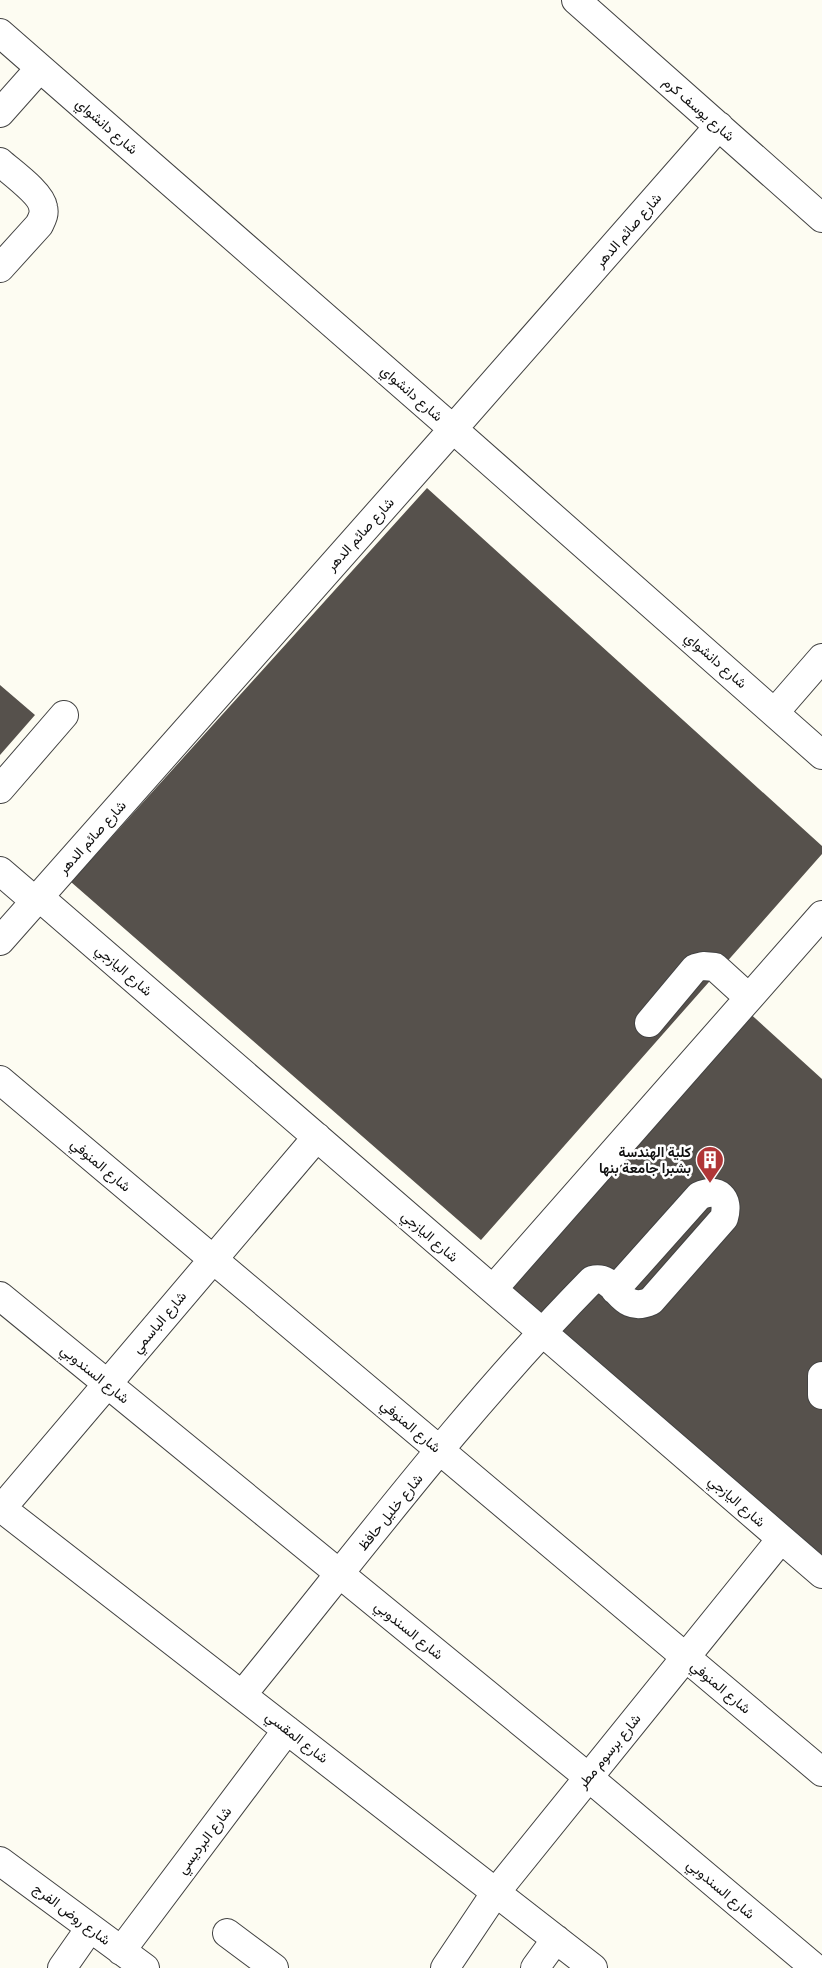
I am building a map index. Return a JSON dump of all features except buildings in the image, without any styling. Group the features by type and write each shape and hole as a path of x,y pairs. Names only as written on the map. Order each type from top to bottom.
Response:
{"street":[{"name":"شارع يوسف كرم","path":"576,0 822,218"},
{"name":"شارع دانشواي","path":"0,33 822,755"},
{"path":"0,113 40,68"},
{"name":"شارع صائم الدهر","path":"0,941 719,126"},
{"path":"0,162 42,201 44,209 43,218 39,225 0,268"},
{"path":"775,712 822,658"},
{"path":"0,789 64,715"},
{"name":"شارع اليازجي","path":"0,871 37,899 316,1137 822,1574"},
{"path":"493,1289 822,915"},
{"path":"649,1023 695,968 703,966 715,967 749,998"},
{"name":"شارع المنوفي","path":"0,1080 822,1772"},
{"name":"شارع الباسمي","path":"1,1508 316,1137"},
{"name":"شارع خليل حافظ","path":"242,1695 440,1450 541,1332 592,1280 599,1278 606,1281 615,1290"},
{"name":"شارع السندوبي","path":"0,1296 588,1777 815,1968"},
{"path":"822,1376 822,1395"},
{"name":"شارع المقسي","path":"1,1508 593,1968"},
{"name":"شارع برسوم مطر","path":"445,1968 496,1892 781,1539"},
{"name":"شارع البرديسي","path":"122,1951 287,1730"},
{"name":"شارع روض الفرج","path":"0,1861 145,1968"},
{"path":"62,1968 90,1928"},
{"path":"227,1933 274,1968"},
{"path":"535,1968 556,1940"}],"place":[{"name":"كلية الهندسة بشبرا جامعة بنها","path":"710,1184"}]}
